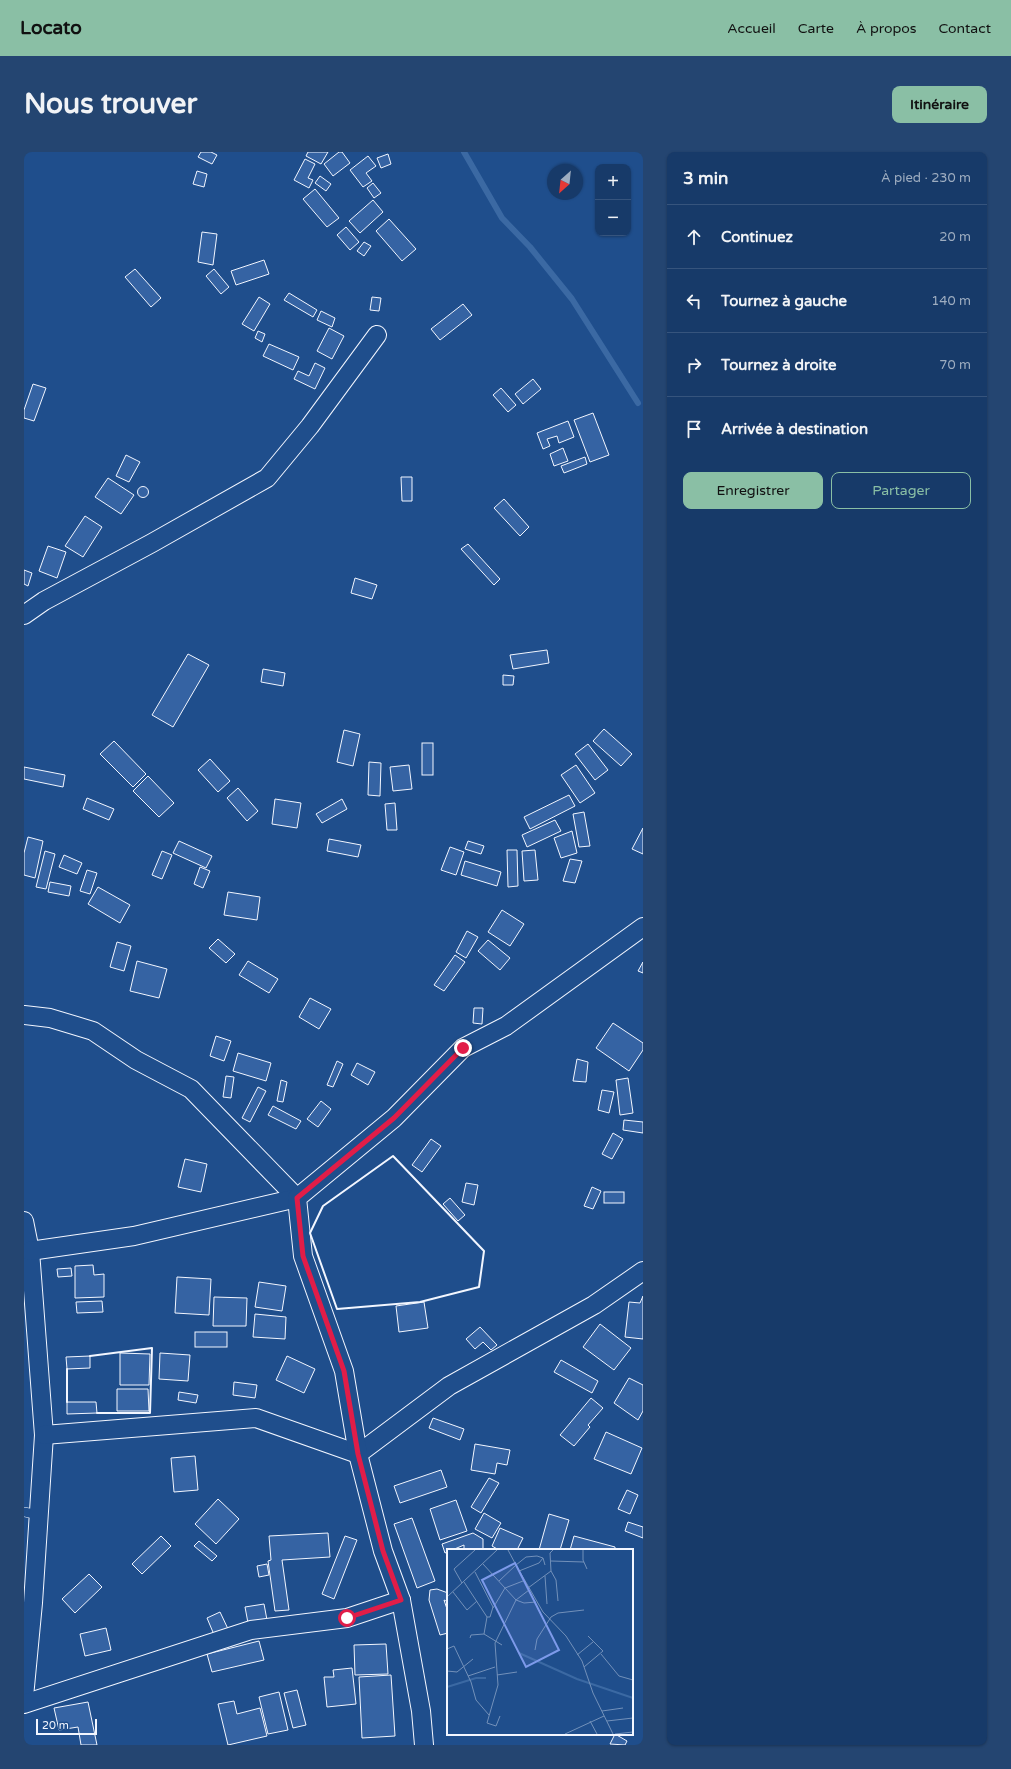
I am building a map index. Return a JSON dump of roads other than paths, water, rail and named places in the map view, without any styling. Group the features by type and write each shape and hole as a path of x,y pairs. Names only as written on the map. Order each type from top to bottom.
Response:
{"street":[{"path":"24,615 44,601 152,543 267,478 310,426 377,335"},
{"path":"30,1251 134,1236 297,1198 394,1118 463,1048 506,1026 643,927"},
{"path":"24,1015 50,1018 93,1031 136,1060 191,1089 297,1198 303,1256 344,1371 358,1454 383,1551 401,1600 421,1711 424,1745"},
{"path":"24,1221 30,1251 28,1285 44,1435 31,1514 29,1602 24,1697"},
{"path":"358,1454 449,1386 594,1305 643,1271"},
{"path":"44,1435 256,1418 358,1454"},
{"path":"24,1704 251,1630 347,1618 401,1600"}],"waterway":[{"path":"464,152 502,218 530,247 572,299 638,403"}]}
